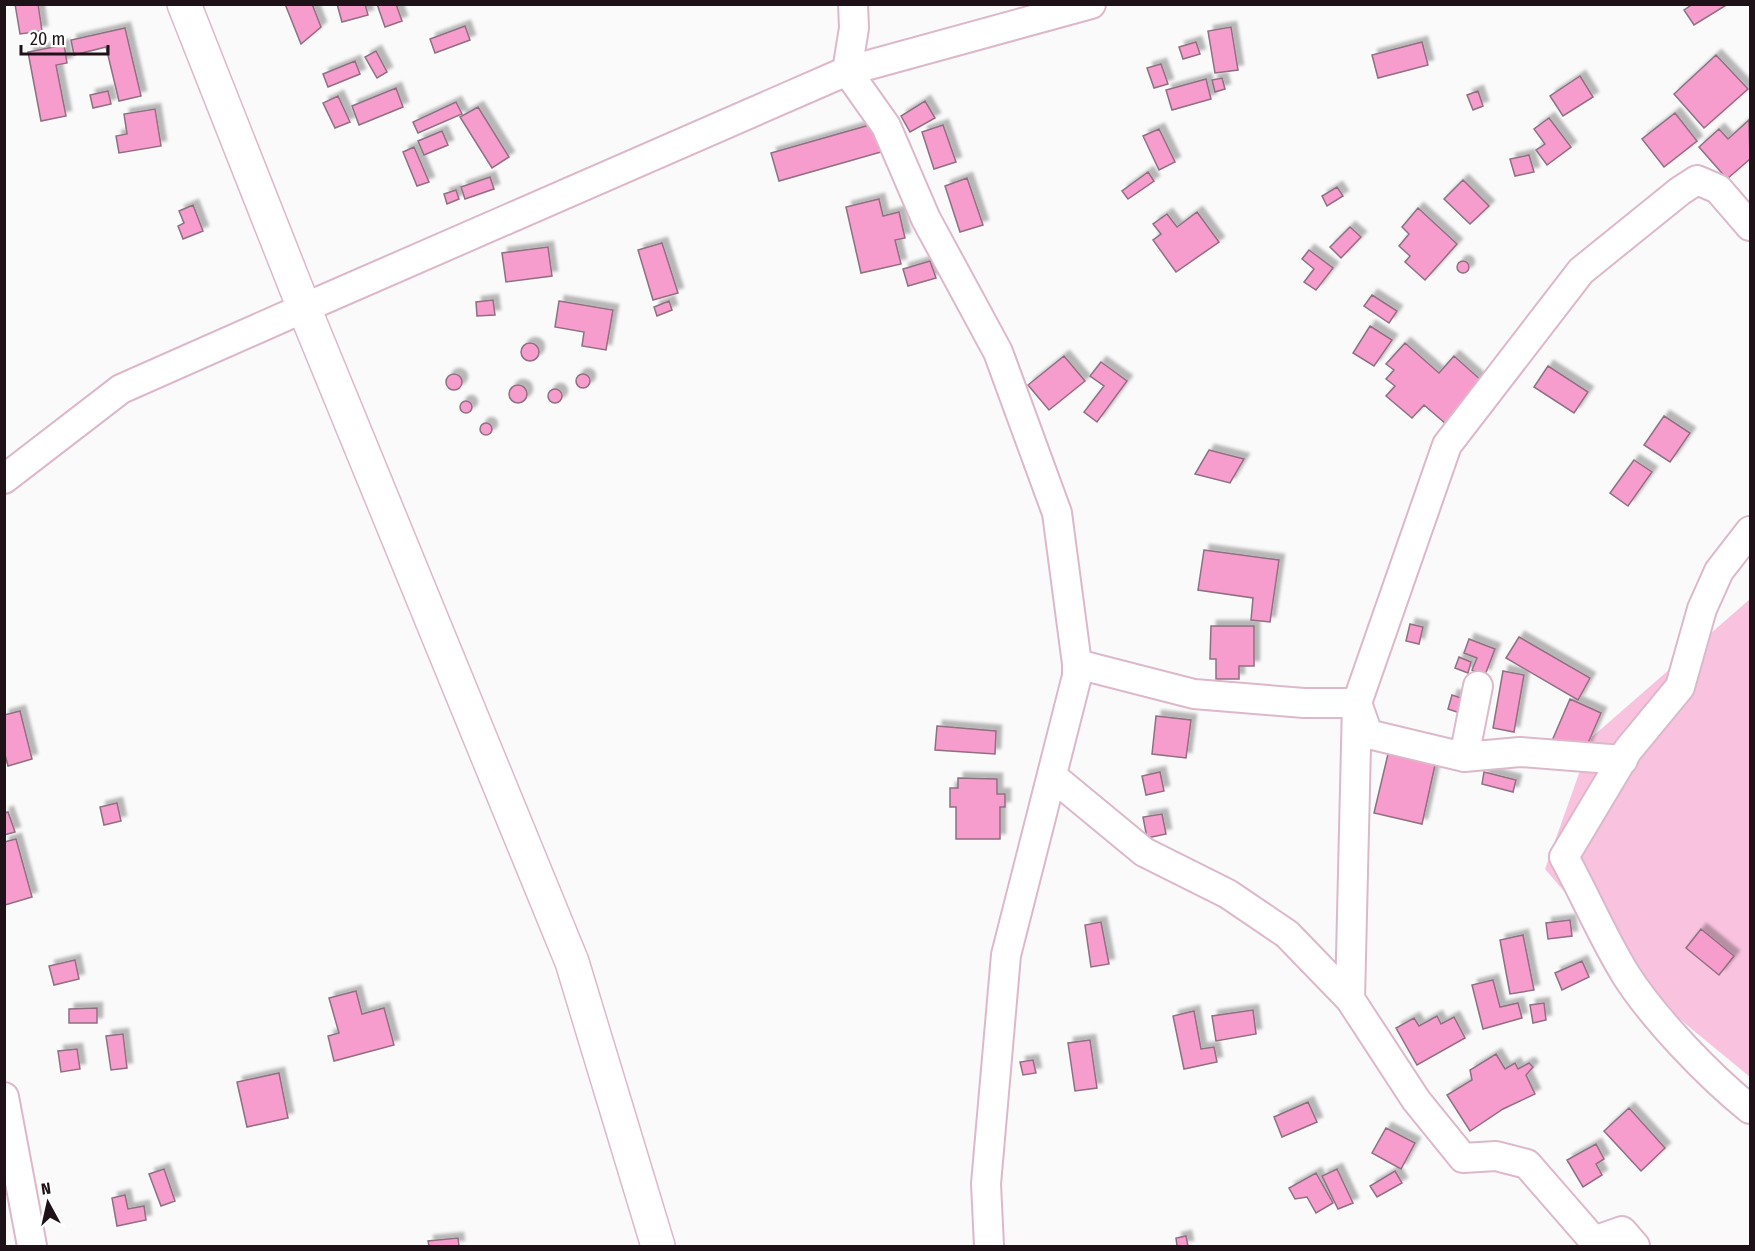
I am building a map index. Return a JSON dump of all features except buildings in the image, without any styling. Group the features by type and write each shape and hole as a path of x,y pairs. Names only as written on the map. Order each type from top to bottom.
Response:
{"street":[{"path":"184,4 304,308 572,962 658,1246"},
{"path":"853,4 854,28 847,71 886,126 926,219 998,352 1057,513 1077,664 1077,676 1006,955 986,1184 989,1246"},
{"path":"4,479 121,389 304,308 847,71 1090,4"},
{"path":"1350,999 1357,703 1447,445 1581,271 1697,180 1718,189 1750,226"},
{"path":"1750,531 1719,571 1702,609 1680,687 1623,760 1564,857 1626,975 1665,1026 1734,1096 1750,1109"},
{"path":"1077,664 1194,694 1304,703 1357,703"},
{"path":"1464,757 1478,686"},
{"path":"1357,703 1368,734 1464,757 1520,752 1623,760"},
{"path":"1052,776 1144,852 1228,894 1287,934 1350,999 1416,1100 1463,1158 1496,1156 1527,1164 1594,1241 1622,1231 1635,1246"},
{"path":"4,1097 32,1246"}],"shaded area":[{"path":"1750,599 1750,1077 1659,1002 1545,869 1592,737"}]}
